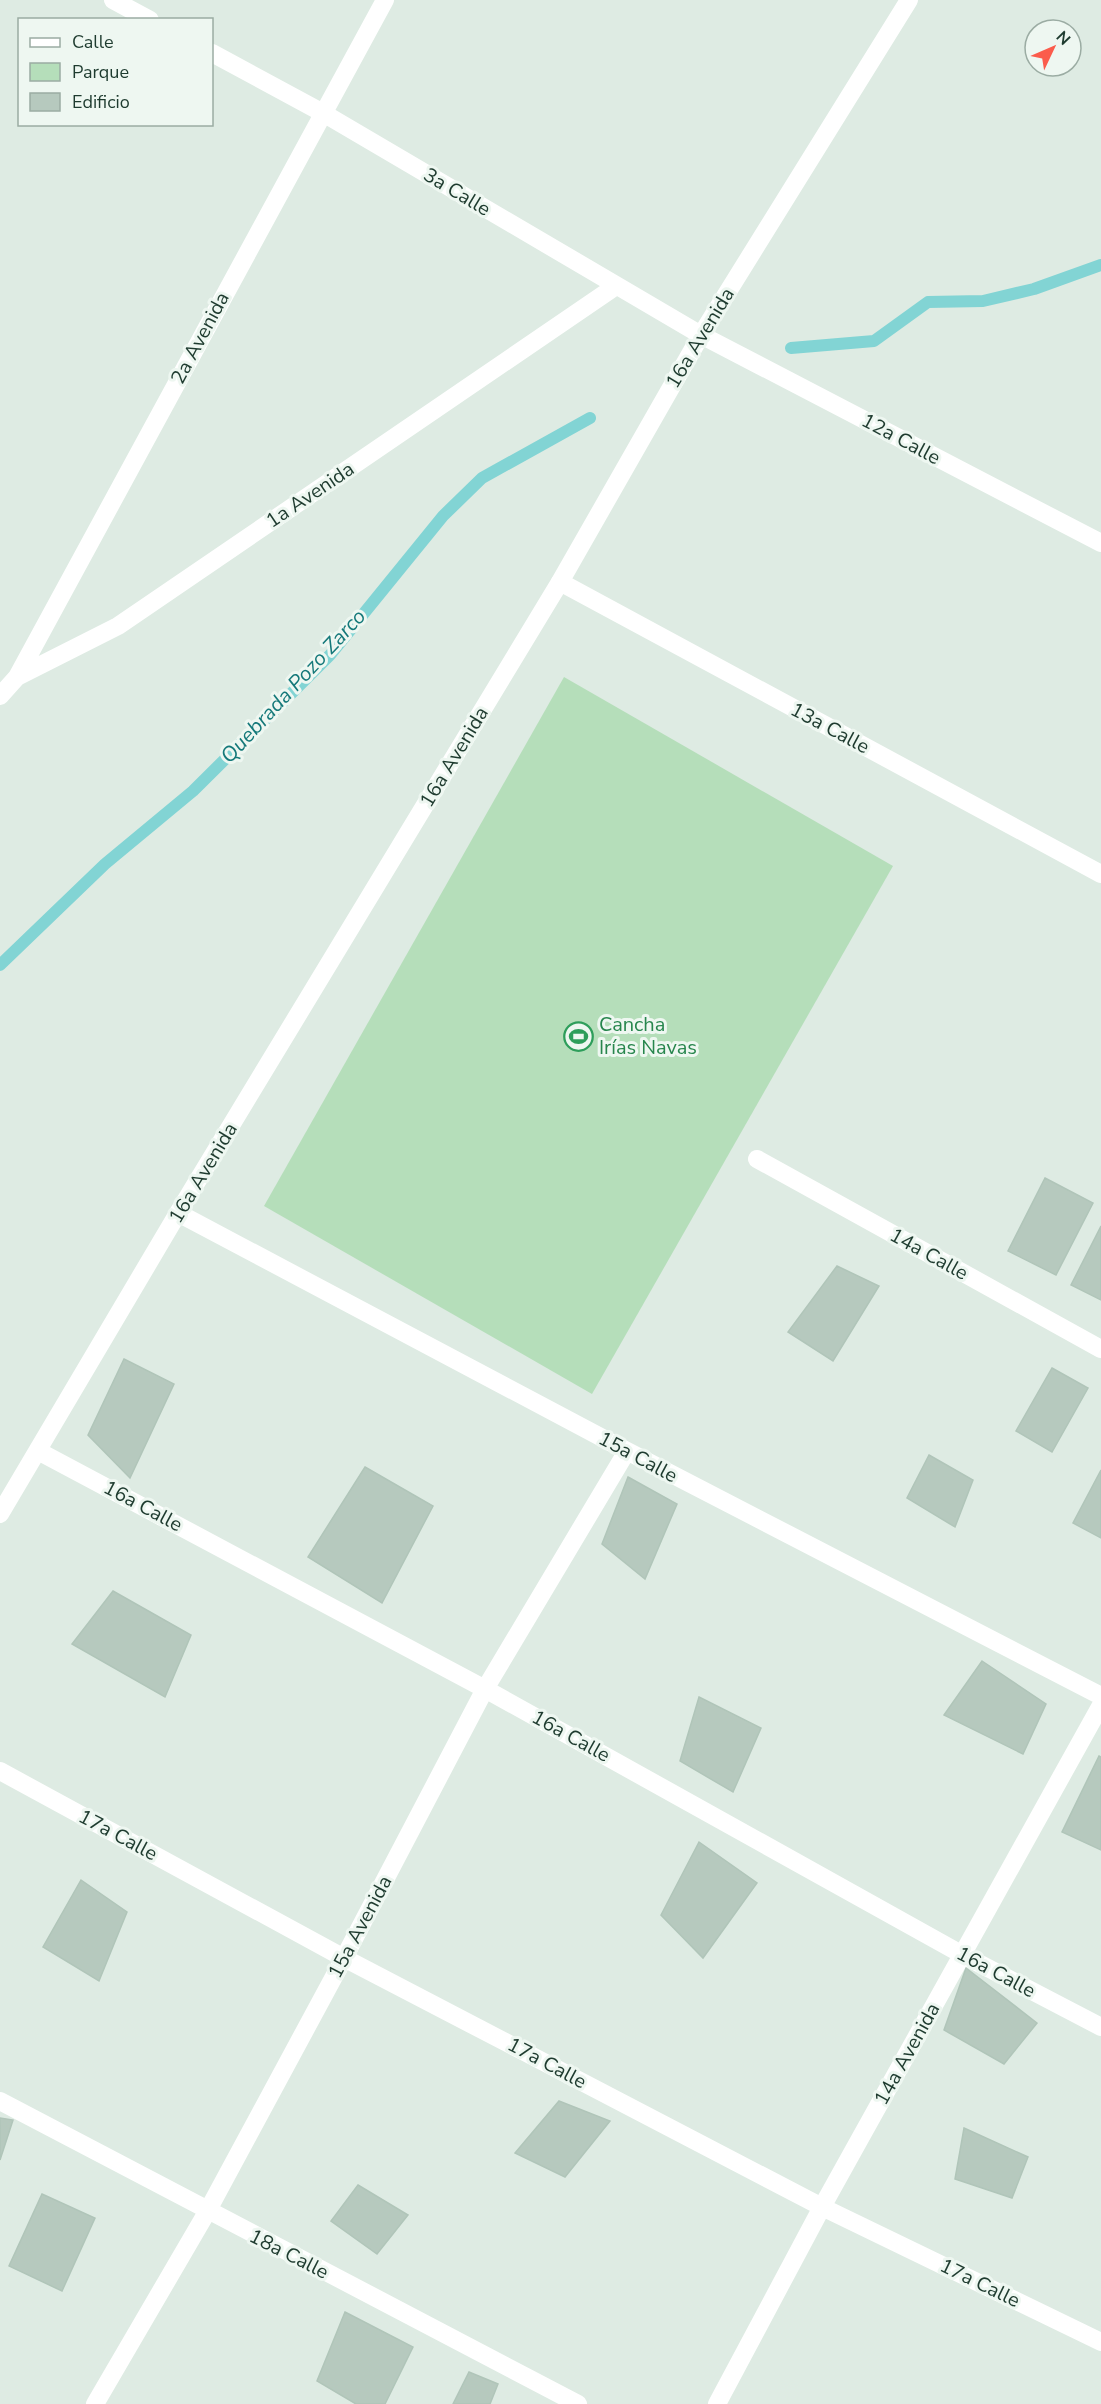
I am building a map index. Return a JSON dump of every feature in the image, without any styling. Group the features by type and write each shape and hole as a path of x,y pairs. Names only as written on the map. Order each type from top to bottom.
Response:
{"street":[{"path":"113,0 146,18"},
{"name":"2a Avenida","path":"17,677 385,0"},
{"name":"16a Avenida","path":"0,1514 178,1212 560,582 700,335 909,0"},
{"name":"3a Calle","path":"213,54 323,112 700,335"},
{"name":"1a Avenida","path":"0,696 17,677 118,626 616,286"},
{"name":"12a Calle","path":"700,335 1101,543"},
{"name":"13a Calle","path":"560,582 1101,874"},
{"name":"14a Calle","path":"757,1159 1101,1349"},
{"name":"15a Calle","path":"178,1212 627,1452 1101,1696"},
{"name":"16a Calle","path":"38,1451 485,1689 963,1954 1101,2027"},
{"name":"15a Avenida","path":"95,2404 207,2212 485,1689 627,1452"},
{"name":"14a Avenida","path":"717,2404 822,2207 1101,1705"},
{"name":"17a Calle","path":"0,1771 344,1958 822,2207 1101,2342"},
{"name":"18a Calle","path":"0,2102 578,2404"}],"green space":[{"name":"Cancha Irías Navas","path":"564,677 893,866 592,1394 264,1206"}],"building":[{"path":"1045,1178 1093,1203 1056,1275 1008,1251"},
{"path":"1101,1226 1101,1300 1071,1285"},
{"path":"837,1266 879,1286 833,1361 788,1332"},
{"path":"124,1359 174,1384 130,1478 88,1435"},
{"path":"1052,1368 1088,1388 1052,1452 1016,1431"},
{"path":"929,1455 973,1480 955,1527 907,1498"},
{"path":"365,1467 433,1506 382,1603 308,1557"},
{"path":"1101,1470 1101,1538 1073,1523"},
{"path":"628,1477 677,1504 645,1579 602,1544"},
{"path":"113,1591 191,1635 165,1697 72,1644"},
{"path":"982,1661 1046,1704 1023,1754 944,1715"},
{"path":"699,1697 761,1728 733,1792 680,1761"},
{"path":"1099,1756 1101,1757 1101,1850 1062,1832"},
{"path":"699,1842 757,1883 703,1958 661,1915"},
{"path":"81,1880 127,1912 99,1981 43,1947"},
{"path":"966,1968 1037,2023 1004,2064 944,2030"},
{"path":"559,2101 610,2121 565,2177 515,2153"},
{"path":"0,2118 13,2120 0,2160"},
{"path":"964,2128 1028,2157 1012,2198 955,2179"},
{"path":"358,2185 408,2215 377,2254 331,2221"},
{"path":"42,2194 95,2218 62,2291 9,2266"},
{"path":"345,2312 413,2347 385,2404 356,2404 317,2381"},
{"path":"469,2372 498,2384 490,2404 453,2404"}],"waterway":[{"name":"Quebrada Pozo Zarco","path":"791,348 874,341 928,302 983,301 1034,289 1101,265"},
{"name":"Quebrada Pozo Zarco","path":"0,965 105,864 193,791 330,655 443,516 482,478 590,418"}],"place":[{"name":"Cancha Irías Navas","path":"578,1036"}]}
